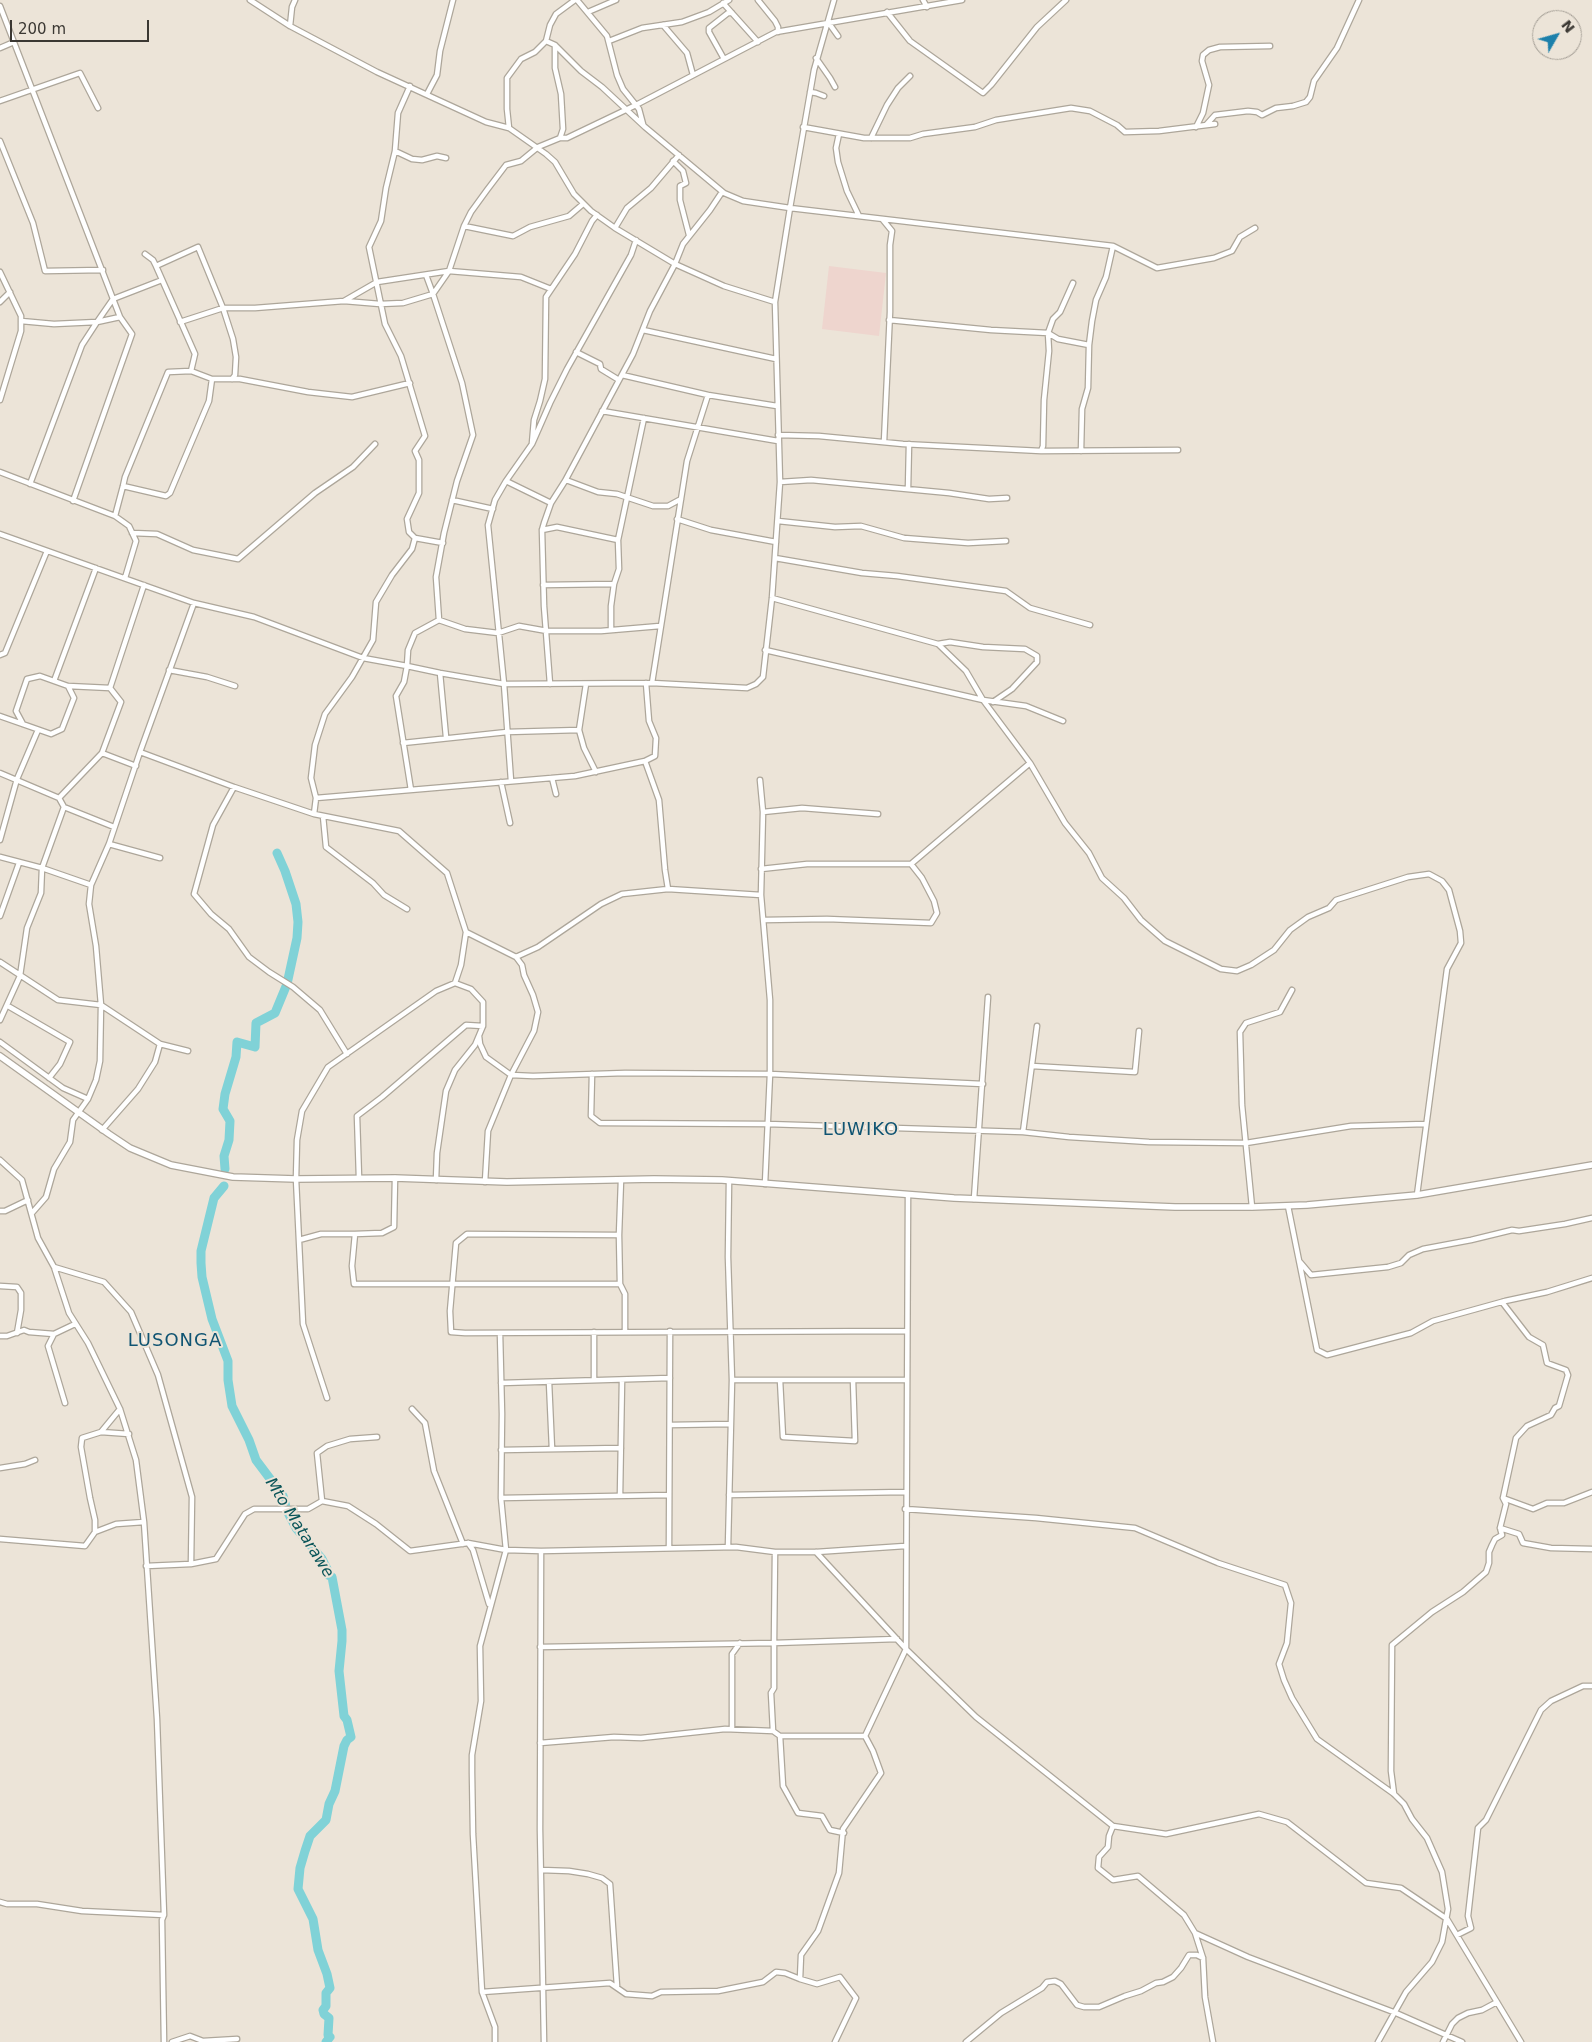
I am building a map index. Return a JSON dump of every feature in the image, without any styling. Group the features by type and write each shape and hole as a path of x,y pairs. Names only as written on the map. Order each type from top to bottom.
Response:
{"main road":[{"path":"0,1056 130,1148 171,1165 233,1177 296,1179 395,1178 486,1182 728,1181 974,1199 1175,1207 1252,1207 1288,1206 1416,1195 1592,1165"}],"street":[{"path":"250,0 290,26 377,72 486,122 509,128 538,147 555,162 567,185 583,204 615,228 675,264 724,286 775,302"},
{"path":"290,26 292,7 295,0"},
{"path":"427,94 437,75 440,52 453,0"},
{"path":"509,128 507,78 521,59 535,52 546,40 550,25 556,14 576,0 603,30 609,41 617,74 623,89 636,105 645,127"},
{"path":"588,12 616,0"},
{"path":"609,41 642,28 682,22 709,12 729,0"},
{"path":"758,0 775,21 778,32"},
{"path":"0,542 1,535 194,602 254,617 363,658 440,674 504,684 652,683 747,688 756,684 762,677 772,598 780,482 775,302 816,58 834,0"},
{"path":"923,0 927,7"},
{"path":"180,322 223,308 255,308 344,302 403,303 432,294 449,271 464,226 471,212 506,165 521,161 538,147 560,138 567,138 628,110 778,32 962,0"},
{"path":"887,12 910,40 983,93 1037,27 1066,0"},
{"path":"1206,125 1215,115 1248,111 1257,112 1262,115 1276,108 1306,102 1310,97 1314,82 1337,48 1359,0"},
{"path":"723,3 758,42"},
{"path":"0,6 120,317 132,334 73,501"},
{"path":"724,59 709,32 709,28 728,13 732,13"},
{"path":"828,22 838,36"},
{"path":"663,24 687,53 693,75"},
{"path":"546,40 555,45 581,72 628,110 645,127 722,192 743,201 883,220 1113,246 1157,268 1214,258 1232,251 1240,237 1255,228"},
{"path":"0,48 14,42"},
{"path":"555,45 555,68 561,94 563,128 560,138"},
{"path":"1196,127 1203,113 1209,85 1202,61 1203,55 1209,50 1220,47 1270,46"},
{"path":"816,58 835,87"},
{"path":"0,101 80,73 98,108"},
{"path":"870,138 887,105 898,88 910,76"},
{"path":"410,86 398,113 396,150 386,188 381,221 369,247 385,324 402,356 425,436 415,451 419,460 419,493 407,519 409,532 415,538 443,543"},
{"path":"810,92 816,92 824,96"},
{"path":"803,127 870,138 910,138 923,134 930,135 975,127 996,120 1072,108 1090,110 1118,125 1125,132 1159,131 1216,124"},
{"path":"839,134 836,148 838,162 846,191 859,216"},
{"path":"0,140 1,148 33,223 45,272 103,270"},
{"path":"396,150 412,159 422,160 436,156 446,158"},
{"path":"615,228 627,208 651,188 679,155"},
{"path":"673,161 683,171 686,184 680,186 680,200 689,235"},
{"path":"550,684 543,585 542,530 551,503 566,480 619,380 675,264 682,244 722,192"},
{"path":"464,226 513,236 530,227 569,216 583,204"},
{"path":"532,444 534,420 545,379 546,297 575,254 592,220 597,215"},
{"path":"883,220 892,231 890,244 890,320 884,442"},
{"path":"511,781 504,684 488,525 495,500 532,444 576,352 631,256 636,240"},
{"path":"1081,451 1082,409 1088,388 1089,345 1096,300 1106,277 1113,246"},
{"path":"156,266 198,248 223,308 233,339 236,357 235,374 232,379"},
{"path":"144,254 153,260 195,354 191,371"},
{"path":"344,302 377,282 449,271 522,277 551,289"},
{"path":"0,272 21,316 21,331 0,400"},
{"path":"426,275 462,383 473,435 452,500 436,577 438,620"},
{"path":"30,484 82,345 113,298 162,280"},
{"path":"1041,451 1043,446 1044,400 1049,351 1048,333 1053,319 1060,312 1073,283"},
{"path":"0,302 10,292"},
{"path":"21,321 54,324 97,322 120,317"},
{"path":"890,320 991,330 1048,333 1058,339 1089,345"},
{"path":"643,330 767,359 776,359"},
{"path":"576,352 600,364 601,369 619,380"},
{"path":"114,516 123,486 168,372 191,371 212,379 240,379 308,392 352,397 410,383"},
{"path":"622,374 708,395 777,406"},
{"path":"123,486 166,496 170,493 209,401 212,379"},
{"path":"652,683 687,461 708,395"},
{"path":"602,412 699,426 778,441"},
{"path":"611,630 611,606 614,584 619,569 618,540 644,418"},
{"path":"778,435 1041,451 1178,450"},
{"path":"132,533 156,534 193,550 238,559 315,493 353,467 375,444"},
{"path":"908,444 908,490"},
{"path":"0,472 114,516 129,526 136,541 125,578"},
{"path":"566,480 598,492 617,494 627,499 661,507 681,499"},
{"path":"780,482 811,480 989,499 1007,498"},
{"path":"506,481 551,503"},
{"path":"452,500 493,508"},
{"path":"677,519 711,530 776,542"},
{"path":"778,521 835,527 861,526 904,538 968,543 1006,541"},
{"path":"542,530 557,527 618,540"},
{"path":"314,814 316,798 311,778 315,745 325,714 373,640 376,602 392,575 412,549 415,538"},
{"path":"0,655 5,653 47,551"},
{"path":"775,558 862,573 1006,591 1030,608 1090,625"},
{"path":"54,681 96,568"},
{"path":"543,585 614,584"},
{"path":"110,688 144,585"},
{"path":"772,598 938,644 950,642 976,646 1025,649 1037,656 1038,662 1012,689 993,702"},
{"path":"32,1213 46,1197 54,1169 70,1142 73,1120 88,1099 96,1080 100,1062 102,1006 96,946 89,904 92,885 110,844 140,752 194,602"},
{"path":"411,790 396,696 404,682 408,650 415,633 438,620 466,629 498,633 519,626 547,631 611,630 660,626"},
{"path":"938,644 966,671 983,700 1030,763 1065,823 1089,853 1102,878 1124,898 1141,920 1165,941 1221,969 1237,971 1251,965 1274,950 1290,930 1308,918 1329,908 1336,900 1408,877 1429,874 1442,881 1449,890 1460,931 1461,943 1447,969 1416,1195"},
{"path":"765,650 983,700 1026,706 1063,721"},
{"path":"169,670 207,677 235,686"},
{"path":"440,674 446,737"},
{"path":"23,724 16,711 27,679 40,676 68,686 110,688 121,702 102,753 59,798"},
{"path":"316,798 575,776 645,761 655,756 656,738 649,721 646,683"},
{"path":"586,684 579,730 584,748 596,772"},
{"path":"0,716 51,734 62,729 74,698 68,686"},
{"path":"0,840 17,779 38,730"},
{"path":"403,743 507,732 579,730"},
{"path":"140,752 314,814 399,831 447,873 466,932 461,965 455,983"},
{"path":"102,753 136,766"},
{"path":"645,761 659,800 664,870 668,888"},
{"path":"761,869 807,864 911,864 1030,763"},
{"path":"0,773 59,798 64,807 114,827"},
{"path":"552,778 556,794"},
{"path":"760,780 763,812 761,895 770,1000 770,1074 766,1124 765,1184"},
{"path":"501,782 510,823"},
{"path":"234,787 214,825 194,894 211,914 228,929 249,957 293,987 320,1010 347,1054"},
{"path":"0,1020 20,976 27,928 41,893 42,868 64,807"},
{"path":"763,812 802,808 878,814"},
{"path":"323,816 326,847 373,883 384,895 407,909"},
{"path":"110,844 160,858"},
{"path":"0,857 42,868 92,885"},
{"path":"0,916 19,863"},
{"path":"764,920 827,919 931,924 937,914 934,901 922,878 911,864"},
{"path":"516,957 538,947 601,904 622,894 668,888 761,895"},
{"path":"466,932 516,957 522,965 524,975 534,995 538,1012 534,1030 510,1075 488,1131 486,1182"},
{"path":"0,962 58,1000 102,1006 160,1044 188,1051"},
{"path":"327,1398 303,1324 296,1179 302,1111 328,1067 436,991 455,983 471,989 483,1002 483,1026 475,1045 455,1070 446,1091 438,1136 436,1180"},
{"path":"1252,1207 1242,1105 1240,1032 1246,1023 1280,1012 1292,990"},
{"path":"974,1199 988,997"},
{"path":"8,1006 70,1042 60,1064 49,1078"},
{"path":"359,1178 357,1116 466,1025 483,1026"},
{"path":"1023,1132 1037,1026"},
{"path":"1032,1066 1135,1072 1139,1031"},
{"path":"479,1035 480,1044 486,1057 510,1075 770,1074 983,1084"},
{"path":"0,1042 63,1088 88,1099"},
{"path":"102,1130 138,1089 155,1062 160,1044"},
{"path":"592,1074 592,1116 600,1122 766,1124 1023,1132 1149,1142 1246,1143 1351,1126 1426,1124"},
{"path":"0,1160 22,1180 38,1238 54,1267 69,1313 88,1343 120,1409 136,1460 144,1522 157,1719 164,1915 162,1920 164,2042"},
{"path":"299,1240 321,1234 382,1233 394,1227 395,1178"},
{"path":"621,1180 620,1284 625,1294 625,1331"},
{"path":"728,1181 728,1257 732,1380 728,1547"},
{"path":"865,1736 906,1649 905,1492 908,1195"},
{"path":"0,1211 5,1211 28,1200"},
{"path":"1288,1206 1317,1350 1327,1355 1403,1336 1433,1321 1547,1292 1592,1278"},
{"path":"1299,1261 1311,1275 1388,1267 1401,1263 1409,1255 1423,1249 1512,1230 1519,1231 1547,1227 1592,1218"},
{"path":"355,1234 352,1266 354,1284 620,1284"},
{"path":"619,1235 467,1234 456,1243 454,1285 450,1311 451,1332 906,1331"},
{"path":"54,1267 104,1282 131,1312 158,1375 192,1496 191,1564"},
{"path":"0,1286 17,1287 22,1292 17,1332"},
{"path":"1394,1794 1391,1771 1392,1645 1432,1612 1462,1592 1486,1572 1490,1563 1489,1552 1492,1545 1502,1535 1500,1528 1506,1504 1503,1498 1516,1438 1527,1426 1551,1415 1555,1408 1559,1406 1568,1375 1566,1370 1548,1363 1543,1345 1529,1337 1502,1302"},
{"path":"0,1336 24,1330 54,1334 75,1324"},
{"path":"669,1547 670,1331"},
{"path":"594,1332 594,1380"},
{"path":"495,2042 495,2027 482,1992 473,1834 472,1755 481,1701 480,1646 506,1550 501,1498 500,1333"},
{"path":"54,1334 48,1346 65,1403"},
{"path":"501,1383 670,1378"},
{"path":"620,1496 622,1380"},
{"path":"732,1380 906,1380"},
{"path":"780,1380 783,1437 855,1441 853,1380"},
{"path":"549,1382 552,1449"},
{"path":"101,1432 120,1409"},
{"path":"412,1409 425,1423 434,1471 466,1543 473,1550 490,1605"},
{"path":"670,1425 731,1424"},
{"path":"95,1532 95,1520 84,1464 82,1438 101,1432 129,1434"},
{"path":"322,1501 317,1453 327,1446 350,1439 377,1437"},
{"path":"501,1450 621,1448"},
{"path":"0,1468 25,1464 35,1460"},
{"path":"729,1495 905,1492"},
{"path":"1503,1498 1533,1509 1547,1503 1564,1502 1592,1492"},
{"path":"501,1498 669,1495"},
{"path":"146,1566 191,1564 216,1559 245,1514 254,1508 308,1509 322,1501 348,1506 376,1524 410,1551 466,1543 506,1550 541,1551 728,1547 775,1552 816,1552 905,1546"},
{"path":"905,1509 1036,1518 1135,1528 1218,1563 1285,1585 1291,1603 1288,1643 1279,1664 1292,1698 1317,1740 1394,1794 1404,1804 1412,1819 1427,1838 1438,1861 1448,1909 1448,1919 1442,1942 1432,1962 1406,1992 1378,2042"},
{"path":"0,1539 85,1546 95,1532 116,1524 144,1522"},
{"path":"1500,1528 1519,1534 1523,1543 1551,1548 1592,1549"},
{"path":"541,1551 540,1743 544,2042"},
{"path":"773,1731 771,1694 774,1688 775,1552"},
{"path":"816,1552 906,1649 976,1717 1113,1826 1166,1834 1259,1814 1287,1822 1366,1883 1401,1888 1448,1919 1521,2042"},
{"path":"540,1647 906,1639"},
{"path":"732,1729 732,1654 740,1643"},
{"path":"1457,1935 1471,1928 1468,1916 1478,1828 1486,1820 1541,1710 1551,1701 1583,1686 1592,1686"},
{"path":"540,1743 614,1737 641,1738 732,1729 773,1731 780,1736 865,1736"},
{"path":"780,1736 783,1786 798,1813 822,1816 830,1830 844,1833"},
{"path":"800,1979 801,1955 818,1931 839,1872 844,1830 881,1773 865,1736"},
{"path":"1113,1826 1109,1836 1108,1847 1098,1857 1098,1868 1113,1880 1138,1876 1184,1916 1195,1933 1203,1958 1205,1997 1213,2042"},
{"path":"541,1870 588,1874 602,1878 610,1884 617,1986"},
{"path":"0,1902 7,1904 37,1904 82,1911 164,1915"},
{"path":"1195,1933 1248,1957 1396,2012 1462,2042"},
{"path":"966,2042 1001,2013 1042,1988 1047,1982 1054,1981 1061,1984 1077,2005 1099,2007 1141,1991 1156,1982 1163,1982 1181,1968 1189,1955 1197,1955 1203,1958"},
{"path":"482,1992 543,1990 553,1987 610,1983 626,1994 652,1996 661,1992 718,1990 738,1987 763,1982 776,1972 785,1973 817,1984 840,1977 856,1998 835,2042"},
{"path":"1443,2042 1452,2024 1458,2018 1468,2013 1482,2010 1497,2002"},
{"path":"172,2042 190,2036 203,2041 237,2039"}],"shaded area":[{"path":"829,266 886,273 879,336 822,329"}],"waterway":[{"name":"Mto Matarawe","path":"225,1169 224,1156 229,1140 230,1121 223,1109 225,1094 236,1057 237,1042 255,1047 256,1023 275,1013 287,984 297,938 296,904 277,853"},
{"name":"Mto Matarawe","path":"224,1186 214,1198 201,1251 201,1263 202,1277 212,1319 228,1361 228,1380 232,1406 249,1440 256,1460 283,1496 287,1511 296,1528 322,1559 328,1575 332,1577 342,1630 339,1671 344,1716 347,1720 351,1737 344,1746 335,1791 329,1804 326,1820 310,1836 300,1868 298,1889 313,1919 318,1950 330,1988 326,1993 326,2006 323,2010 324,2014 329,2018 328,2035 330,2037 326,2042"}],"district":[{"name":"LUWIKO","path":"861,1130"},
{"name":"LUSONGA","path":"175,1341"}]}
